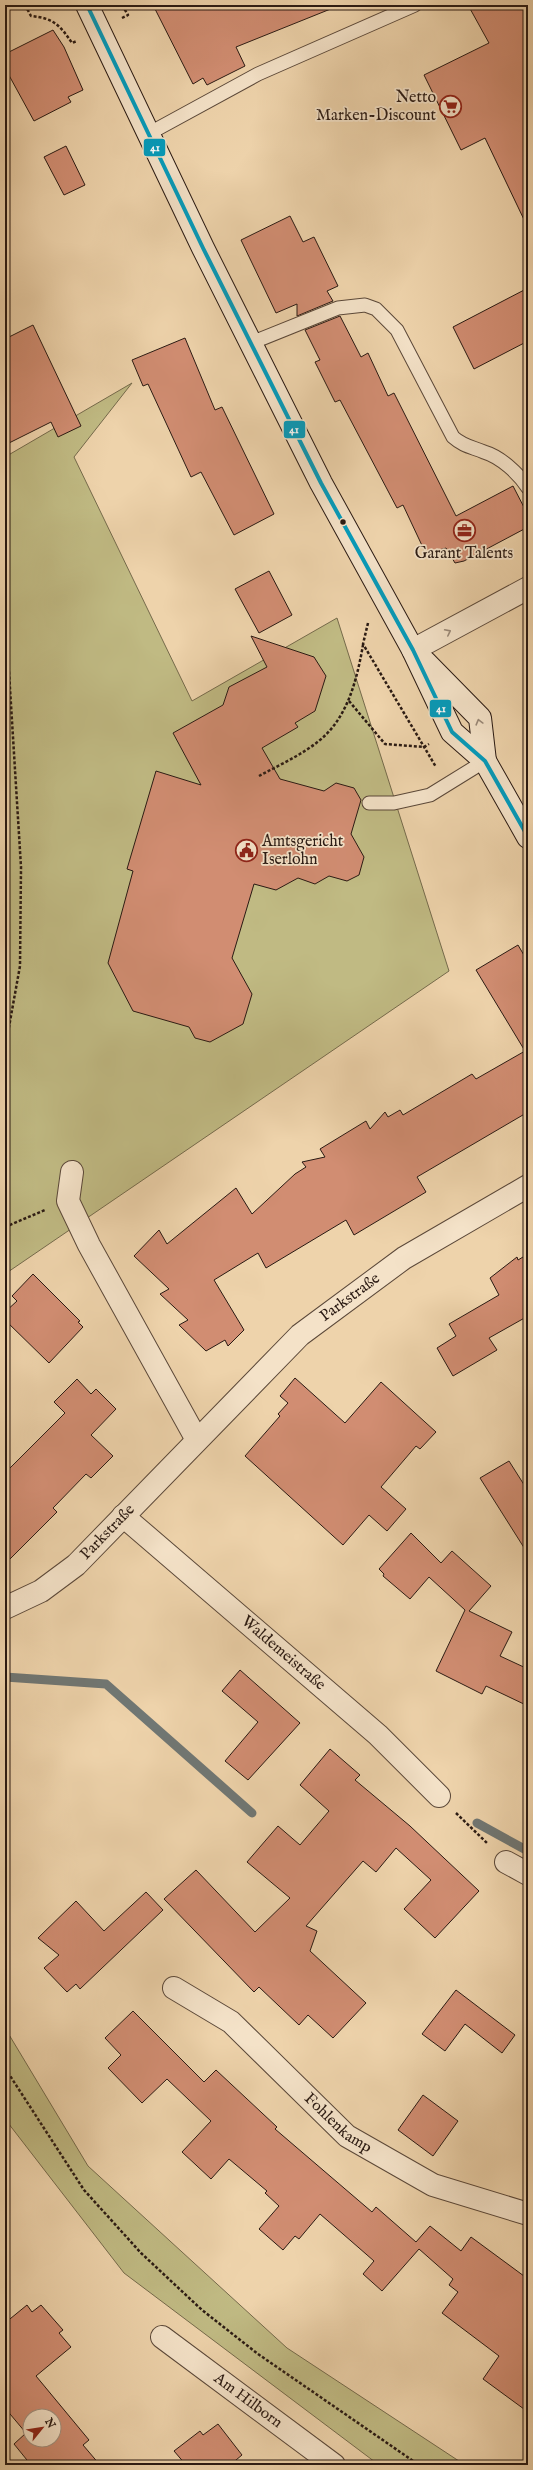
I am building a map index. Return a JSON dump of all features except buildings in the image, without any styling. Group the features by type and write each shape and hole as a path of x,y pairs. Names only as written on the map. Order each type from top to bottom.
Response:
{"street":[{"path":"87,5 148,134 251,344 321,483 413,650 452,732 485,760 528,837"},
{"path":"413,650 528,588"},
{"path":"413,650 480,718 485,760"},
{"path":"72,1172 68,1201 89,1245 197,1440"},
{"name":"Parkstraße","path":"5,1608 41,1591 76,1565 300,1335 404,1258 528,1186"},
{"name":"Waldemeistraße","path":"123,1516 378,1735 439,1796"},
{"path":"506,1862 528,1874"},
{"name":"Fohlenkamp","path":"174,1988 232,2022 347,2136 433,2185 528,2214"},
{"name":"Am Hilborn","path":"162,2337 334,2465"}],"lane":[{"path":"148,134 258,74 415,5"},
{"path":"251,344 338,308 365,305 376,309 397,330 453,436 463,445 486,452 501,461 528,488"},
{"path":"369,803 394,803 430,795 485,760"}],"path":[{"path":"259,776 319,741 334,726 349,700 358,672 363,644 378,586"},
{"path":"363,644 446,785"},
{"path":"5,647 8,656 21,867 20,966 5,1049"},
{"path":"349,700 385,744 424,747"},
{"path":"5,1227 68,1201"},
{"path":"439,1796 506,1862"},
{"path":"5,2068 84,2190 141,2253 202,2310 227,2330 419,2465"}],"shaded area":[{"path":"132,383 74,457 192,701 337,618 449,971 5,1274 5,457"},
{"path":"5,2028 88,2166 287,2348 465,2465 379,2465 124,2273 5,2119"}],"waterway":[{"path":"5,1677 106,1684 252,1813"},
{"path":"477,1823 528,1851"}],"transit line":[{"name":"41","path":"87,5 203,248 321,483 413,650 452,732 485,761 528,837"}],"place":[{"name":"Netto Marken-Discount","path":"451,107"},
{"name":"Garant Talents","path":"464,531"},
{"name":"Amtsgericht Iserlohn","path":"246,851"}]}
